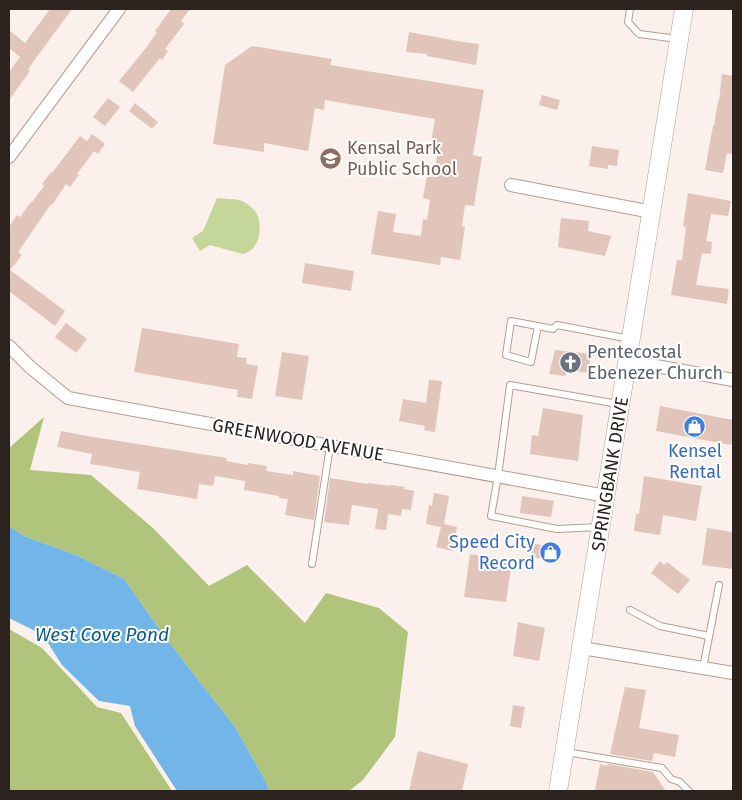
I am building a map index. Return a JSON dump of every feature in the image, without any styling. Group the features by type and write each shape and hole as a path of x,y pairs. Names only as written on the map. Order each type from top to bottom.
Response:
{"main road":[{"name":"SPRINGBANK DRIVE","path":"558,791 684,9"}],"street":[{"path":"9,157 120,9"},
{"path":"511,185 652,212"},
{"name":"GREENWOOD AVENUE","path":"9,346 30,367 68,398 606,496"},
{"path":"628,361 733,380"},
{"path":"582,648 733,673"}],"lane":[{"path":"630,9 628,22 639,34 680,40"},
{"path":"538,326 531,362 506,355 511,321 538,326 553,329 557,325 631,339"},
{"path":"601,527 557,529 491,516 510,385 621,405"},
{"path":"312,564 330,446"},
{"path":"704,668 719,585"},
{"path":"630,610 660,626 709,636"},
{"path":"565,752 662,768 671,780 680,782 689,791"}],"green space":[{"path":"217,198 234,199 244,202 257,214 260,225 259,237 254,247 249,251 243,254 210,245 200,251 192,238 203,231"},
{"path":"44,417 30,470 91,475 154,529 209,586 247,565 305,623 326,593 379,608 408,632 395,737 363,780 349,791 269,791 265,780 235,727 168,641 124,579 76,555 24,536 9,526 9,448"},
{"path":"9,629 42,648 97,707 121,713 172,791 9,791"}],"water":[{"name":"West Cove Pond","path":"9,526 24,536 76,555 124,579 168,641 235,727 265,780 269,791 177,791 135,726 130,706 99,701 62,665 43,635 9,618"}],"building":[{"path":"50,9 72,9 28,69 30,71 9,100 9,72 20,57 9,48 9,30 25,43"},
{"path":"171,9 190,9 181,21 184,24 165,49 168,51 162,60 160,58 133,92 119,81 146,48 157,32 155,31"},
{"path":"409,32 479,44 476,65 427,56 427,54 406,52"},
{"path":"252,46 332,59 330,65 484,90 473,155 482,157 474,206 465,205 462,226 465,227 460,260 441,257 440,265 371,254 378,211 396,214 393,232 421,236 423,219 427,220 430,200 423,198 427,176 433,177 438,150 430,149 435,119 325,100 324,110 315,108 308,151 264,143 264,152 213,144 225,65"},
{"path":"722,74 733,76 733,154 727,153 723,173 705,170 719,101"},
{"path":"542,95 560,100 557,110 539,105"},
{"path":"108,98 120,107 105,126 93,117"},
{"path":"135,103 158,122 152,129 129,111"},
{"path":"92,134 105,144 98,154 94,151 70,187 66,184 18,252 22,255 10,270 65,311 55,326 9,291 9,227 17,215 20,217 32,202 44,186 42,184 80,136 87,141"},
{"path":"592,146 619,150 617,166 608,165 608,169 589,166"},
{"path":"688,193 731,201 728,216 711,214 706,241 712,242 711,254 702,253 696,285 729,289 727,304 671,295 677,260 682,260 686,227 683,226"},
{"path":"561,218 589,221 588,231 611,236 605,256 558,247"},
{"path":"305,263 354,271 351,291 302,283"},
{"path":"66,323 87,339 76,353 55,337"},
{"path":"142,328 239,344 237,357 247,358 246,364 258,366 252,399 237,397 238,390 134,372"},
{"name":"Pentecostal Ebenezer Church","path":"555,350 591,354 588,373 567,370 565,376 549,374"},
{"path":"282,352 309,356 302,400 275,396"},
{"path":"429,380 442,381 435,432 424,430 425,426 399,421 403,399 426,403"},
{"name":"Kensel Rental","path":"660,406 733,420 731,445 656,431"},
{"path":"543,408 583,415 578,461 530,454 532,435 538,436"},
{"path":"61,431 227,458 226,461 267,466 266,471 293,475 293,471 320,476 314,520 285,515 288,499 244,490 245,481 215,476 213,486 199,484 197,499 137,489 140,472 90,464 92,454 57,447"},
{"path":"644,476 702,486 696,521 663,515 660,535 634,531 636,514 639,514"},
{"path":"330,478 405,487 404,489 414,491 411,510 402,509 401,516 388,514 386,530 375,529 378,509 352,505 349,525 324,522"},
{"path":"434,493 449,496 444,524 457,527 452,551 436,547 441,527 426,524 429,505 432,506"},
{"path":"522,496 554,501 551,517 520,513"},
{"path":"707,528 733,532 733,569 702,565"},
{"path":"532,543 561,549 558,561 529,557"},
{"path":"470,554 512,561 506,602 464,597"},
{"path":"660,561 664,565 667,562 690,580 678,594 651,573"},
{"path":"518,622 545,628 539,661 513,656"},
{"path":"625,687 646,690 639,728 679,735 675,757 654,753 652,761 610,754"},
{"path":"513,705 525,707 521,728 510,726"},
{"path":"418,751 468,764 462,791 409,791"},
{"path":"600,764 653,772 666,791 595,791"}],"place":[{"name":"Kensal Park Public School","path":"331,158"},
{"name":"Pentecostal Ebenezer Church","path":"571,362"},
{"name":"Kensel Rental","path":"695,426"},
{"name":"Speed City Record","path":"551,552"}]}
